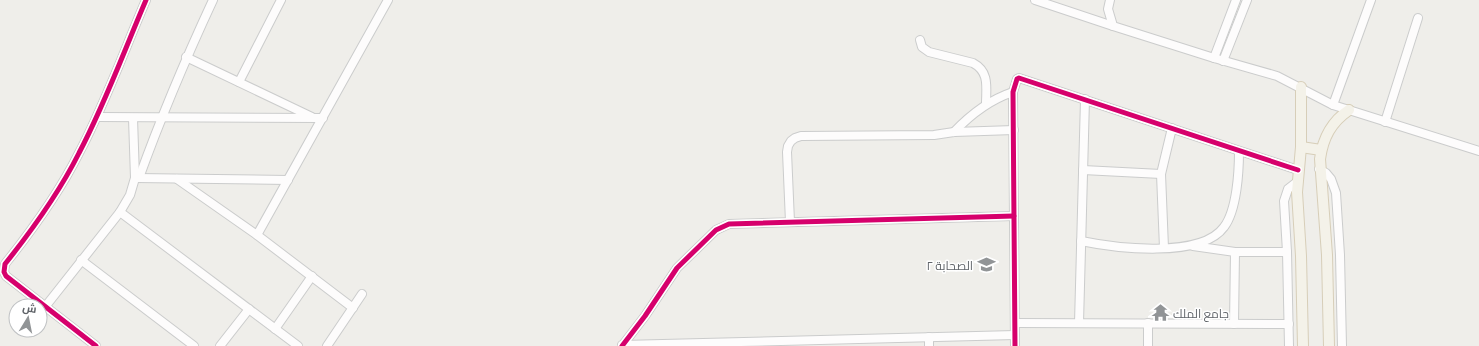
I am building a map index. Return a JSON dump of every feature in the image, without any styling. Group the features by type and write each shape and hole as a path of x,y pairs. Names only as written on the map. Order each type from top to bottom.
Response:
{"main road":[{"path":"1301,87 1301,147 1297,182 1302,275 1303,346"},
{"path":"1329,346 1326,228 1319,169 1321,150 1324,141 1333,124 1339,117 1349,110"},
{"path":"1301,147 1321,150"}],"street":[{"path":"34,298 6,276 4,268 5,264 50,204 80,153 97,117 146,0"},
{"path":"48,303 120,212 130,195 186,57 213,0"},
{"path":"239,82 281,0"},
{"path":"258,235 319,118 388,0"},
{"path":"1035,0 1223,61 1277,76 1301,87 1333,105 1479,150"},
{"path":"1110,0 1108,9 1113,26"},
{"path":"1214,58 1236,0"},
{"path":"1223,61 1247,0"},
{"path":"1333,105 1371,0"},
{"path":"1385,122 1418,18"},
{"path":"920,40 922,47 929,52 973,63 978,66 985,75 986,104"},
{"path":"186,57 319,118"},
{"path":"1015,346 1013,92 1017,79 1021,78 1298,170"},
{"path":"954,132 974,112 999,97 1013,92"},
{"path":"1079,324 1085,99"},
{"path":"97,117 319,118"},
{"path":"133,118 137,178"},
{"path":"1164,248 1161,174 1172,128"},
{"path":"790,222 787,152 788,146 795,138 801,136 934,134 1014,130"},
{"path":"1192,246 1212,237 1224,228 1231,212 1235,195 1239,171 1239,151"},
{"path":"1319,169 1326,173 1331,179 1336,193 1340,255 1342,346"},
{"path":"1083,170 1161,174"},
{"path":"137,178 288,180"},
{"path":"177,178 258,235 353,308"},
{"path":"1289,346 1284,197 1288,189 1297,182"},
{"path":"120,212 298,346"},
{"path":"622,346 645,316 677,268 716,230 729,224 1014,216"},
{"path":"1081,241 1120,247 1164,248 1192,246 1235,252 1287,252"},
{"path":"1234,324 1235,252"},
{"path":"81,260 190,345"},
{"path":"275,329 312,276"},
{"path":"327,346 362,294"},
{"path":"48,309 96,346"},
{"path":"220,346 248,309"},
{"path":"1015,323 1289,324"},
{"path":"1148,324 1148,346"},
{"path":"622,346 929,342 1015,335"}],"cycle path":[{"path":"96,346 6,276 4,272 5,264 26,238 71,168 97,116 146,0"},
{"path":"1015,346 1013,92 1017,79 1019,78 1298,170"},
{"path":"622,346 645,316 677,268 716,230 729,224 1014,216"}],"place":[{"name":"الصحابة ٢","path":"986,265"},
{"name":"جامع الملك","path":"1160,313"}]}
